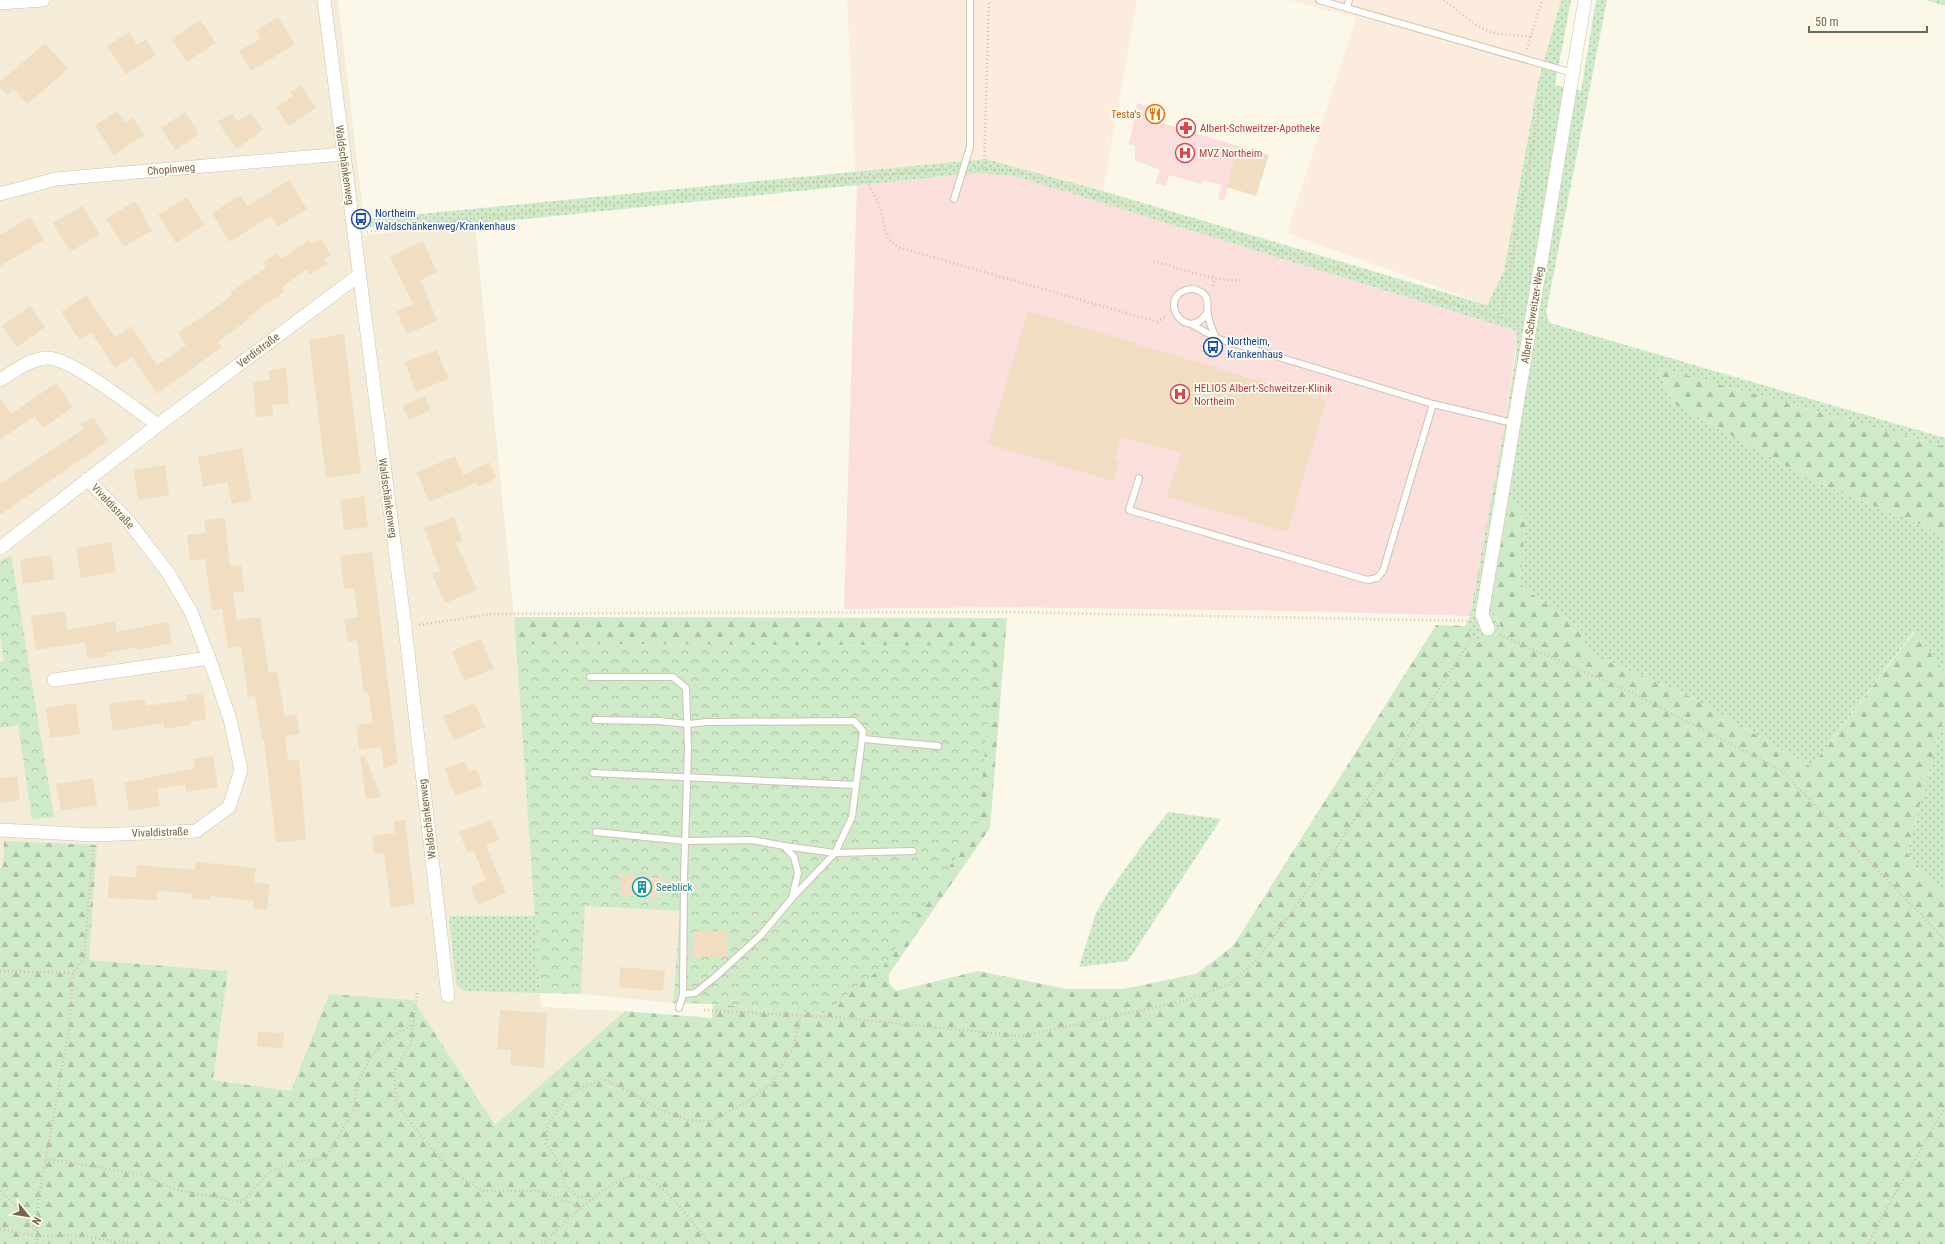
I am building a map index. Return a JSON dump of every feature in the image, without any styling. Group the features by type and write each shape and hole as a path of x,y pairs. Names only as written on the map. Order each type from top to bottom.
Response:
{"street":[{"path":"0,3 43,0"},
{"name":"Waldschänkenweg","path":"324,0 358,276 405,627 448,996"},
{"name":"Albert-Schweitzer-Weg","path":"1483,628 1482,614 1513,423 1585,0"},
{"name":"Chopinweg","path":"0,194 56,179 343,154"},
{"name":"Verdistraße","path":"0,548 158,425 358,276"},
{"path":"0,380 27,362 48,358 72,365 158,425"},
{"name":"Vivaldistraße","path":"0,830 94,835 196,831 229,807 241,770 231,723 209,658 191,612 169,574 129,522 87,479"},
{"path":"54,680 209,658"}],"lane":[{"path":"954,199 970,147 970,0"},
{"path":"1319,0 1573,73"},
{"path":"1347,8 1349,0"},
{"path":"1216,338 1207,313 1208,303 1203,294 1199,291 1189,289 1184,291 1176,298 1174,307 1175,312 1181,321 1191,324 1216,338 1433,404 1513,423"},
{"path":"1191,324 1201,321 1207,313"},
{"path":"1139,478 1130,510 1357,577 1368,580 1377,578 1383,571 1433,404"},
{"path":"590,677 673,677 686,688 688,777 685,841 683,994 679,1008"},
{"path":"595,720 659,721 688,724 707,722 854,721 863,731 852,817 835,853 792,898 761,935 714,978 695,993 683,994"},
{"path":"862,738 938,746"},
{"path":"593,773 856,785"},
{"path":"596,832 685,841 752,840 835,853 912,851"},
{"path":"784,846 794,857 798,873 792,898"}],"path":[{"path":"984,168 989,0"},
{"path":"1444,0 1482,28 1494,33 1517,34 1531,37 1542,0"},
{"path":"1501,318 1542,94"},
{"path":"354,234 482,217 965,167 1016,170 1530,326"},
{"path":"866,177 870,191 882,212 884,231 892,244 1157,322 1175,312"},
{"path":"1154,261 1215,278 1236,282 1242,279"},
{"path":"1198,281 1200,274"},
{"path":"1213,286 1215,278"},
{"path":"405,627 493,614 1008,612 1469,621 1517,644 1628,691 1781,770 1945,940"},
{"path":"704,1010 845,1018 1021,1036 1184,1001 1228,985 1257,960 1319,874 1483,628"},
{"path":"37,1244 38,1204 69,1028 73,974 84,959 94,835"},
{"path":"0,971 73,974"},
{"path":"417,993 411,1043 394,1072 396,1103 420,1135 453,1172 483,1191 539,1190 582,1207"},
{"path":"590,1201 576,1195 565,1185 559,1162 546,1144 548,1123 574,1091 603,1079 634,1094 659,1110 688,1120 712,1121 751,1099 770,1085 794,1047 800,1016"},
{"path":"46,1159 139,1174 177,1190 242,1202 270,1171 299,1161 325,1159 353,1112 358,1082 372,1055 391,1037 414,1024"},
{"path":"1869,1244 1881,1218 1945,1108"},
{"path":"542,1244 582,1207 617,1181 638,1175 664,1189 710,1244"},
{"path":"0,1191 16,1205 37,1232"},
{"path":"0,1229 37,1236 73,1235 136,1244"}],"shaded area":[{"path":"0,0 338,0 364,219 364,235 475,224 514,617 541,1007 625,1011 495,1125 413,1000 329,994 291,1091 213,1080 228,971 89,960 4,841 3,865 0,869"},
{"path":"847,0 1137,0 1103,191 986,159 855,172"},
{"path":"1289,0 1561,0 1538,82 1504,271 1487,305 1287,233 1356,18"},
{"name":"MVZ Northeim","path":"1137,103 1164,111 1161,123 1238,146 1224,201 1218,199 1222,185 1203,180 1202,184 1169,175 1166,186 1155,183 1160,170 1135,160 1135,146 1129,144"},
{"name":"HELIOS Albert-Schweitzer-Klinik Northeim","path":"977,173 1014,176 1518,331 1503,434 1470,616 1296,611 1002,607 844,609 857,185"},
{"path":"585,906 680,911 673,1003 581,994"}],"green space":[{"path":"1561,0 1571,0 1555,85 1581,91 1596,0 1607,0 1546,313 1550,323 1945,438 1945,447 1657,367 1673,403 1815,482 1922,525 1945,539 1945,674 1914,631 1811,767 1693,698 1588,653 1579,627 1519,585 1526,518 1495,617 1501,628 1494,637 1485,637 1475,645 1466,626 1470,616 1503,434 1516,354 1517,331 1014,176 977,173 475,224 370,227 370,219 986,159 1103,191 1487,305 1504,271 1538,82"},
{"path":"1926,0 1945,0 1945,6"},
{"path":"1657,367 1945,447 1945,539 1922,525 1815,482 1673,403"},
{"path":"1510,498 1526,518 1519,585 1579,627 1588,653 1693,698 1811,767 1915,631 1945,674 1945,711 1907,853 1945,897 1945,1244 0,1244 0,869 3,865 4,841 97,845 89,960 228,971 213,1080 291,1091 329,994 413,1000 495,1125 625,1011 712,1018 713,1004 823,1013 995,646 516,644 514,617 1007,618 990,828 889,974 889,983 896,991 978,971 1067,989 1123,989 1196,974 1233,946 1436,625 1466,626 1475,645 1485,637 1494,637 1501,628 1489,603"},
{"path":"11,555 54,817 32,819 18,725 0,728 0,662 4,661 0,636 0,561"},
{"path":"516,644 995,646 978,824 883,967 823,1013 713,1004 673,1003 680,911 585,906 581,994 540,993"},
{"path":"1945,711 1945,897 1907,853"},
{"path":"1168,812 1221,819 1128,961 1079,967 1096,913 1107,894"},
{"path":"449,916 535,916 540,993 464,991 456,984"}],"building":[{"path":"278,17 295,44 251,71 239,51 261,38 256,31"},
{"path":"200,20 216,43 187,62 172,39"},
{"path":"129,32 137,45 146,39 156,55 126,74 107,46"},
{"path":"45,43 68,69 27,104 14,89 7,95 0,87 0,82"},
{"path":"301,85 316,108 289,126 276,107 293,96 290,92"},
{"path":"117,111 125,122 133,118 144,135 114,155 95,126"},
{"path":"185,112 199,134 175,150 161,128"},
{"path":"232,113 238,121 251,113 263,130 236,149 218,122"},
{"name":"MVZ Northeim","path":"1238,146 1269,155 1256,196 1227,187"},
{"path":"289,180 307,209 278,227 271,216 229,242 212,213 240,195 247,206"},
{"path":"187,197 204,225 176,243 158,215"},
{"path":"135,201 152,230 124,247 106,219"},
{"path":"82,206 100,234 70,252 53,223"},
{"path":"30,217 44,240 0,266 0,235"},
{"path":"320,238 331,255 324,259 327,264 310,275 306,269 281,288 284,292 248,317 249,319 218,342 222,347 157,394 132,357 115,368 91,332 80,340 61,312 86,295 115,337 131,326 157,365 186,345 178,333 232,295 230,292 267,267 263,262 277,253 281,259 309,240 312,244"},
{"path":"423,241 437,272 421,280 437,321 406,334 397,311 413,304 390,257"},
{"path":"30,306 45,327 17,347 2,326"},
{"path":"1028,311 1326,401 1287,532 1167,496 1182,452 1121,437 1114,461 1119,462 1113,481 988,444"},
{"path":"344,334 361,473 326,478 309,340"},
{"path":"437,350 448,379 416,392 405,362"},
{"path":"286,368 289,404 272,405 273,416 256,417 253,382 270,380 269,370"},
{"path":"56,383 73,407 43,428 35,416 0,440 0,398 11,414"},
{"path":"425,396 431,410 409,420 402,406"},
{"path":"93,417 108,441 0,515 0,484 84,429 81,424"},
{"path":"242,448 252,500 232,504 227,482 203,487 198,457"},
{"path":"455,456 463,475 489,462 496,478 478,487 476,483 429,502 417,472"},
{"path":"165,465 169,495 138,500 134,470"},
{"path":"364,496 368,527 344,530 340,500"},
{"path":"454,517 462,541 456,543 477,590 445,603 432,574 440,571 424,528"},
{"path":"225,518 230,567 241,565 245,591 233,593 237,620 260,617 269,673 277,672 285,716 296,714 300,734 285,736 288,760 299,759 306,839 276,843 264,740 262,740 255,696 248,697 241,646 228,648 222,609 212,610 205,559 190,560 187,535 206,533 204,520"},
{"path":"111,542 116,572 81,578 76,548"},
{"path":"372,552 398,763 384,769 381,747 359,750 356,725 373,723 368,692 364,693 357,640 348,642 344,619 358,617 354,588 344,589 340,556"},
{"path":"51,555 55,579 23,584 20,560"},
{"path":"65,611 68,630 115,621 117,632 168,622 172,643 138,650 137,647 106,653 107,656 88,659 85,642 36,650 31,616"},
{"path":"481,639 494,669 464,681 452,651"},
{"path":"203,693 206,719 190,722 191,725 164,729 164,723 113,731 109,704 144,699 146,706 187,700 186,695"},
{"path":"76,703 80,734 50,738 46,708"},
{"path":"475,703 485,727 454,740 443,716"},
{"path":"365,755 381,797 366,799 360,756"},
{"path":"213,756 218,787 186,792 185,784 157,789 160,806 129,811 124,783 195,768 194,759"},
{"path":"465,761 469,772 476,769 483,786 455,796 445,769"},
{"path":"17,776 20,800 0,803 0,778"},
{"path":"93,778 97,805 61,811 56,784"},
{"path":"405,820 415,904 391,908 384,853 374,854 372,836 395,833 394,821"},
{"path":"491,820 499,840 486,845 506,893 478,905 470,887 486,880 473,850 468,853 459,832"},
{"path":"196,862 256,868 254,882 270,884 267,910 253,908 254,901 210,896 210,900 192,898 192,894 158,890 157,900 108,898 109,876 136,877 137,865 195,870"},
{"name":"Seeblick","path":"622,874 663,878 660,898 622,895"},
{"path":"693,931 728,931 728,957 692,957"},
{"path":"620,967 665,971 663,991 619,987"},
{"path":"500,1010 547,1013 544,1068 510,1065 511,1050 497,1049"},
{"path":"258,1032 284,1033 283,1048 257,1047"}],"place":[{"name":"Testa's","path":"1155,114"},
{"name":"Albert-Schweitzer-Apotheke","path":"1186,128"},
{"name":"MVZ Northeim","path":"1185,153"},
{"name":"Northeim Waldschänkenweg/Krankenhaus","path":"361,219"},
{"name":"Northeim, Krankenhaus","path":"1213,347"},
{"name":"HELIOS Albert-Schweitzer-Klinik Northeim","path":"1180,394"},
{"name":"Seeblick","path":"642,887"}]}
